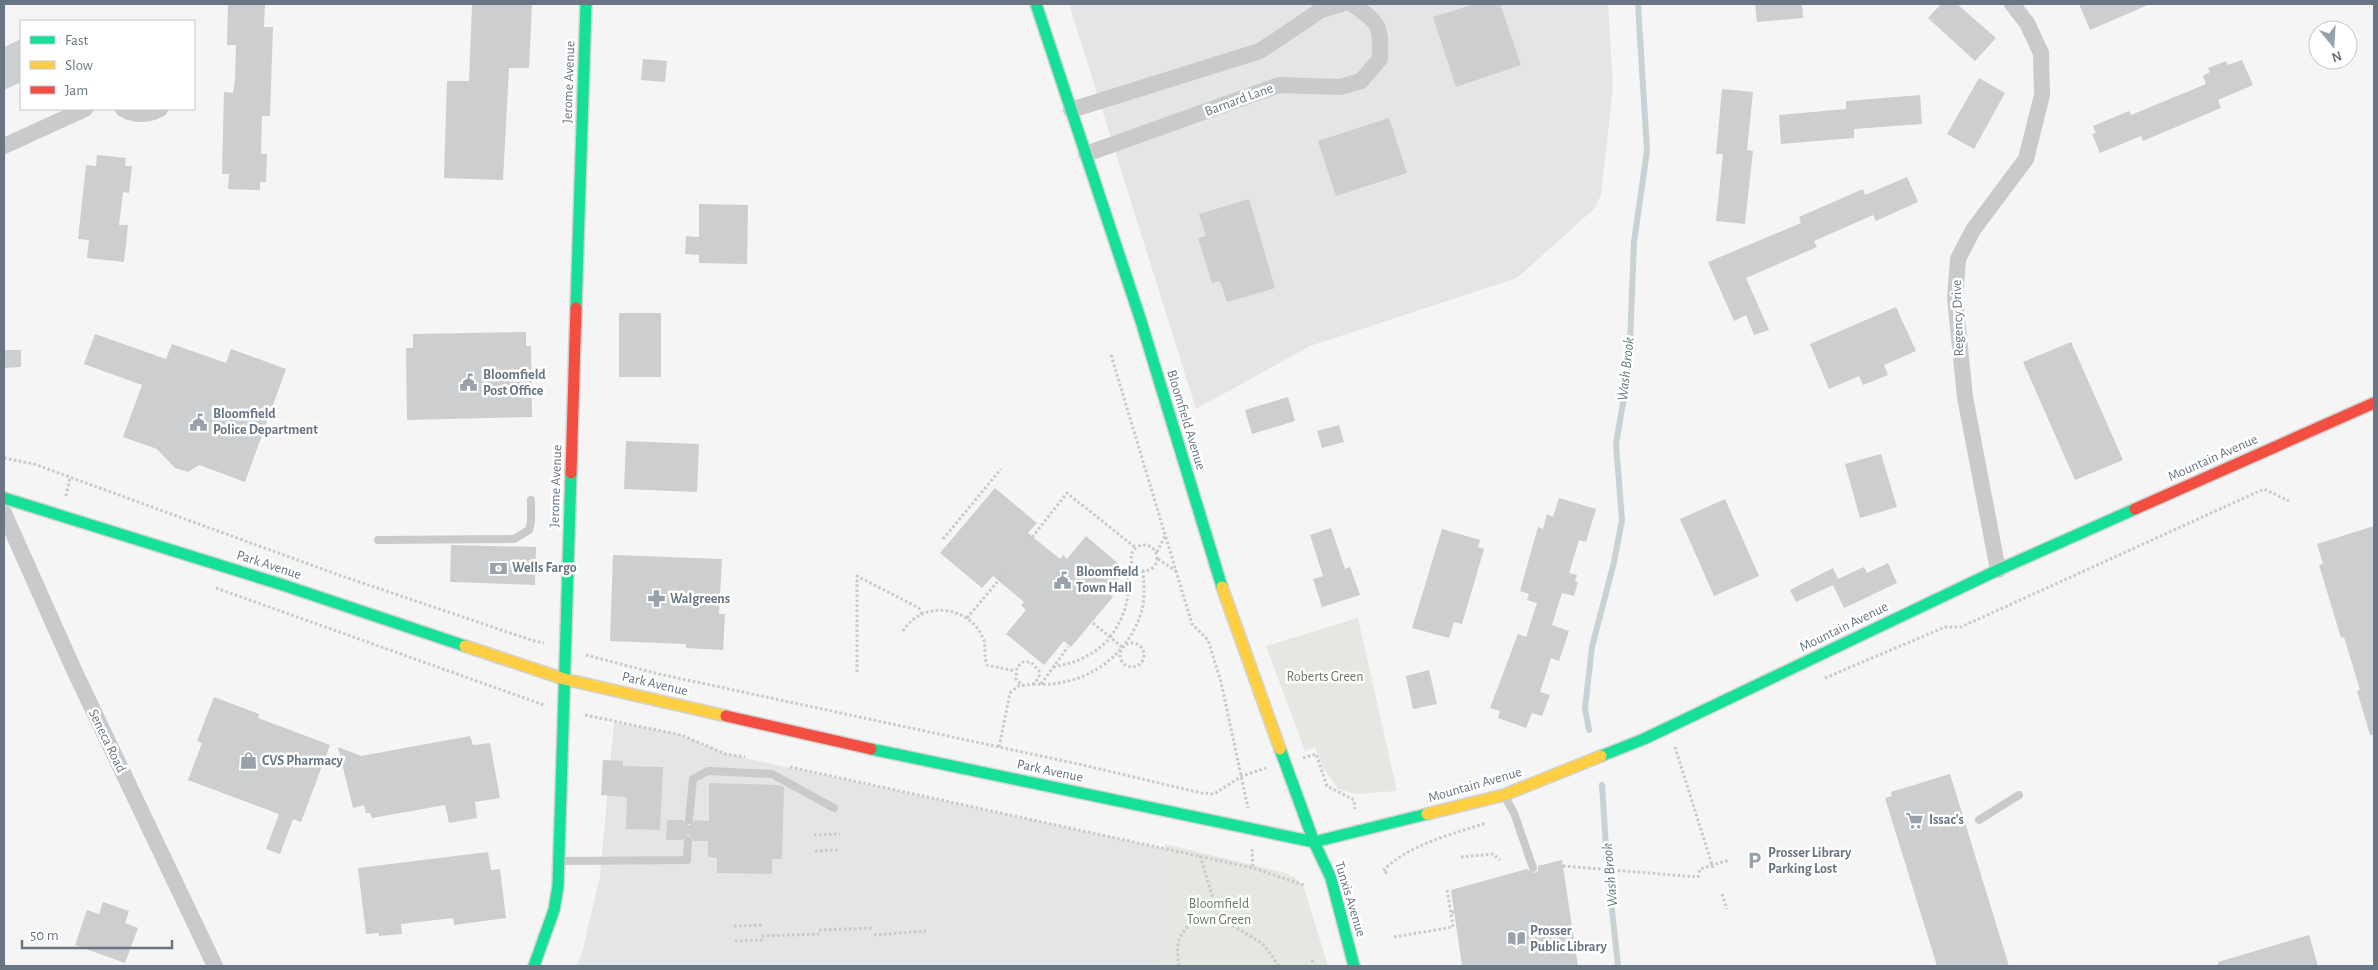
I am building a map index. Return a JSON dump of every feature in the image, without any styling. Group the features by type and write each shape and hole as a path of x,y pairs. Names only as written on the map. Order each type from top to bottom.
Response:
{"main road":[{"name":"Jerome Avenue","path":"534,966 554,910 558,886 586,4"},
{"name":"Bloomfield Avenue","path":"1036,4 1140,321 1213,564 1314,842"},
{"name":"Mountain Avenue","path":"1314,842 1504,795 1644,739 1998,570 2374,403"},
{"name":"Park Avenue","path":"4,498 280,584 564,679 855,746 1314,842"},
{"name":"Tunxis Avenue","path":"1314,842 1330,878 1354,966"}],"street":[{"path":"1071,110 1260,51 1321,10 1342,4"},
{"name":"Barnard Lane","path":"1086,154 1279,85 1340,87 1361,81 1380,59 1381,33 1372,18 1352,4"},
{"name":"Regency Drive","path":"1998,570 1962,378 1955,298 1958,259 1973,230 2026,159 2042,95 2041,53 2027,23 2012,4"},
{"path":"4,146 83,110"},
{"path":"126,110 136,114 145,114 157,110"},
{"name":"Seneca Road","path":"4,513 78,679 215,966"}],"lane":[{"path":"378,540 514,539 529,530 531,500"},
{"path":"689,820 693,779 708,771 772,774 834,808"},
{"path":"1504,795 1514,814 1533,868"},
{"path":"1979,820 2019,795"},
{"path":"559,861 687,860 688,840"}],"path":[{"path":"1111,355 1192,624 1208,640 1221,682 1242,776 1251,829 1253,868 1304,885"},
{"path":"4,458 34,464 336,574 565,650 659,674 1201,793 1214,794 1242,776 1316,754 1327,786 1339,794 1354,800 1355,809"},
{"path":"943,539 1001,469"},
{"path":"1824,679 1945,626 1962,627 2264,489 2289,501"},
{"path":"1026,545 1067,493 1136,548"},
{"path":"1136,548 1131,560 1136,568 1144,571 1154,567 1158,559 1157,553 1166,535"},
{"path":"1136,548 1148,545 1157,553"},
{"path":"1158,559 1177,572"},
{"path":"1113,594 1136,568"},
{"path":"999,748 1010,693 1014,688 1022,684 1061,684 1078,679 1096,671 1122,648 1129,643 1140,646 1144,653 1140,664 1133,668 1125,666 1120,659 1122,648 1132,636 1142,608 1144,571"},
{"path":"966,618 1004,574"},
{"path":"857,672 857,576 919,608 922,614"},
{"path":"1053,667 1083,659 1101,648 1117,628 1124,613 1129,587 1128,576"},
{"path":"903,631 912,620 922,614 949,610 973,623 983,638 986,664 1015,671"},
{"path":"1093,623 1122,648"},
{"path":"1040,685 1068,647"},
{"path":"1022,684 1016,679 1015,671 1023,662 1035,664 1040,675 1033,684"},
{"path":"1667,749 1682,744"},
{"path":"1675,746 1714,868"},
{"path":"1387,873 1383,871 1390,863 1418,848 1514,814"},
{"path":"814,836 840,834"},
{"path":"815,851 840,850"},
{"path":"1461,857 1494,854 1500,860"},
{"path":"1199,856 1219,917 1264,944 1279,966"},
{"path":"1563,866 1698,877 1700,869 1729,860"},
{"path":"1394,937 1452,927 1452,913 1447,890"},
{"path":"1722,894 1727,910"},
{"path":"1179,966 1177,953 1179,936 1184,929 1194,921 1205,921 1219,917"},
{"path":"734,926 762,925"},
{"path":"735,941 874,928"},
{"path":"874,935 926,931"},
{"path":"1312,960 1314,966"}],"shaded area":[{"path":"1069,4 1608,4 1613,88 1601,195 1594,209 1517,278 1310,346 1196,409"},
{"path":"614,722 681,735 726,754 1165,849 1163,966 576,966 582,953 600,876"}],"green space":[{"name":"Roberts Green","path":"1358,618 1397,791 1356,794 1338,789 1323,768 1315,747 1305,751 1266,646"},
{"name":"Bloomfield Town Green","path":"1165,844 1283,872 1296,878 1304,888 1328,966 1162,966"}],"building":[{"path":"228,4 265,4 264,27 273,27 270,116 262,116 261,154 267,154 266,182 260,182 260,190 228,189 229,174 222,174 224,92 233,93 235,80 236,45 227,45"},
{"path":"472,4 532,4 529,68 509,68 503,180 444,178 447,81 469,81"},
{"path":"1475,4 1500,4 1521,65 1456,87 1433,17"},
{"path":"1755,4 1802,4 1803,18 1757,22"},
{"path":"1941,4 1957,4 1996,38 1975,61 1928,18"},
{"path":"2079,4 2150,4 2090,30"},
{"path":"20,39 20,82 4,90 4,47"},
{"path":"643,59 667,61 665,82 641,80"},
{"path":"2242,60 2253,85 2218,100 2221,108 2143,141 2141,136 2100,153 2092,134 2096,133 2093,126 2129,111 2131,115 2206,84 2203,76 2210,72 2208,68 2226,61 2228,65"},
{"path":"1979,78 2005,93 1974,149 1947,134"},
{"path":"1722,89 1753,92 1747,150 1753,151 1745,224 1716,221 1723,154 1716,154"},
{"path":"1920,95 1922,124 1854,129 1854,138 1781,144 1779,115 1846,109 1846,101"},
{"path":"1389,118 1407,173 1336,196 1318,141"},
{"path":"97,155 126,158 125,166 132,166 129,193 123,192 119,225 128,225 124,262 87,258 89,240 78,239 86,165 96,166"},
{"path":"1907,177 1918,202 1876,221 1873,215 1814,241 1817,247 1746,278 1769,330 1754,335 1746,315 1734,321 1708,262 1801,223 1799,217 1863,189 1865,195"},
{"path":"1249,199 1275,288 1227,302 1220,281 1212,283 1198,238 1206,236 1199,214"},
{"path":"699,204 748,205 747,264 699,263 699,255 685,254 686,236 699,237"},
{"path":"1896,307 1916,351 1884,365 1888,375 1863,385 1859,376 1829,389 1810,344"},
{"path":"619,313 661,313 661,377 619,377"},
{"name":"Bloomfield Post Office","path":"526,332 526,346 531,346 532,417 407,420 406,348 413,348 413,334"},
{"path":"95,334 166,359 172,344 226,363 231,349 286,369 245,482 199,465 188,472 175,468 157,449 123,437 142,385 84,364"},
{"path":"2071,342 2123,460 2075,480 2023,362"},
{"path":"4,350 21,350 21,367 4,368"},
{"path":"1288,397 1295,421 1252,434 1245,410"},
{"path":"1339,425 1344,442 1322,448 1317,431"},
{"path":"626,441 699,444 697,492 624,489"},
{"path":"1881,454 1897,507 1860,518 1845,464"},
{"name":"Bloomfield Town Hall","path":"995,488 1037,523 1028,533 1060,559 1063,555 1067,559 1086,536 1126,570 1108,592 1113,597 1071,647 1064,641 1044,665 1006,634 1026,610 1021,605 1024,602 993,576 982,588 940,553"},
{"path":"1559,498 1596,509 1586,542 1579,540 1569,573 1577,575 1575,581 1578,582 1574,596 1562,593 1552,625 1569,631 1559,661 1551,658 1540,692 1550,695 1542,716 1532,713 1526,728 1498,718 1500,711 1490,708 1518,634 1526,637 1537,603 1527,600 1529,594 1520,591 1538,527 1543,529 1547,514 1553,517"},
{"path":"1725,499 1759,576 1714,596 1680,519"},
{"path":"2374,526 2374,735 2370,735 2357,691 2360,690 2344,637 2341,638 2319,565 2323,564 2317,544"},
{"path":"1331,528 1345,569 1350,567 1360,595 1322,607 1313,579 1323,576 1310,535"},
{"path":"1442,529 1480,540 1478,547 1484,549 1462,624 1454,622 1449,638 1412,628"},
{"path":"451,545 536,547 535,585 450,582"},
{"path":"613,555 722,559 719,614 725,614 723,650 686,648 686,644 610,641"},
{"path":"1888,563 1897,583 1844,608 1833,585 1796,602 1790,590 1833,568 1838,579 1864,567 1867,573"},
{"path":"1429,670 1437,704 1413,709 1406,676"},
{"path":"214,697 259,714 258,718 330,745 301,822 293,819 280,854 266,849 279,814 188,780 202,743 197,741"},
{"path":"470,736 473,745 490,743 500,798 475,802 477,818 449,823 445,805 372,818 370,813 366,813 364,805 353,808 338,747 361,756"},
{"path":"603,760 623,761 623,766 663,767 660,830 626,829 627,797 601,795"},
{"path":"1950,774 2009,966 1937,966 1885,798 1892,796 1891,792"},
{"path":"709,783 780,785 784,787 782,859 772,859 772,874 717,873 717,858 708,857 708,841 694,841 688,834 682,840 666,840 667,820 683,820 689,826 695,820 709,821"},
{"path":"488,852 491,870 500,869 506,918 454,925 453,918 401,924 402,934 379,936 379,933 366,934 358,868"},
{"name":"Prosser Public Library","path":"1562,860 1578,966 1462,966 1451,890 1527,869 1534,873 1538,871 1538,866"},
{"path":"103,902 129,911 125,923 138,928 125,963 75,945 87,910 99,914"},
{"path":"2309,935 2318,966 2218,966 2218,962"}],"waterway":[{"name":"Wash Brook","path":"1589,730 1585,708 1592,647 1614,562 1622,520 1616,444 1629,368 1634,242 1647,151 1638,4"},
{"name":"Wash Brook","path":"1602,785 1607,863 1618,966"}],"traffic: fast":[{"path":"576,308 586,4"},
{"path":"1036,4 1141,321 1222,587"},
{"path":"534,966 554,910 558,886 571,473"},
{"path":"4,498 280,584 465,646"},
{"path":"1601,756 1644,739 1998,570 2135,509"},
{"path":"871,749 1314,842 1427,814"},
{"path":"1280,749 1314,842 1331,878 1354,966"}],"traffic: slow":[{"path":"1222,587 1280,749"},
{"path":"465,646 564,679 726,716"},
{"path":"1427,814 1504,795 1601,756"}],"traffic: jam":[{"path":"571,473 576,308"},
{"path":"2135,509 2374,403"},
{"path":"726,716 871,749"}],"place":[{"name":"Bloomfield Post Office","path":"469,383"},
{"name":"Bloomfield Police Department","path":"199,422"},
{"name":"Wells Fargo","path":"498,568"},
{"name":"Bloomfield Town Hall","path":"1062,580"},
{"name":"Walgreens","path":"656,599"},
{"name":"CVS Pharmacy","path":"248,761"},
{"name":"Issac's","path":"1915,820"},
{"name":"Prosser Library Parking Lost","path":"1754,861"},
{"name":"Prosser Public Library","path":"1516,939"}]}
